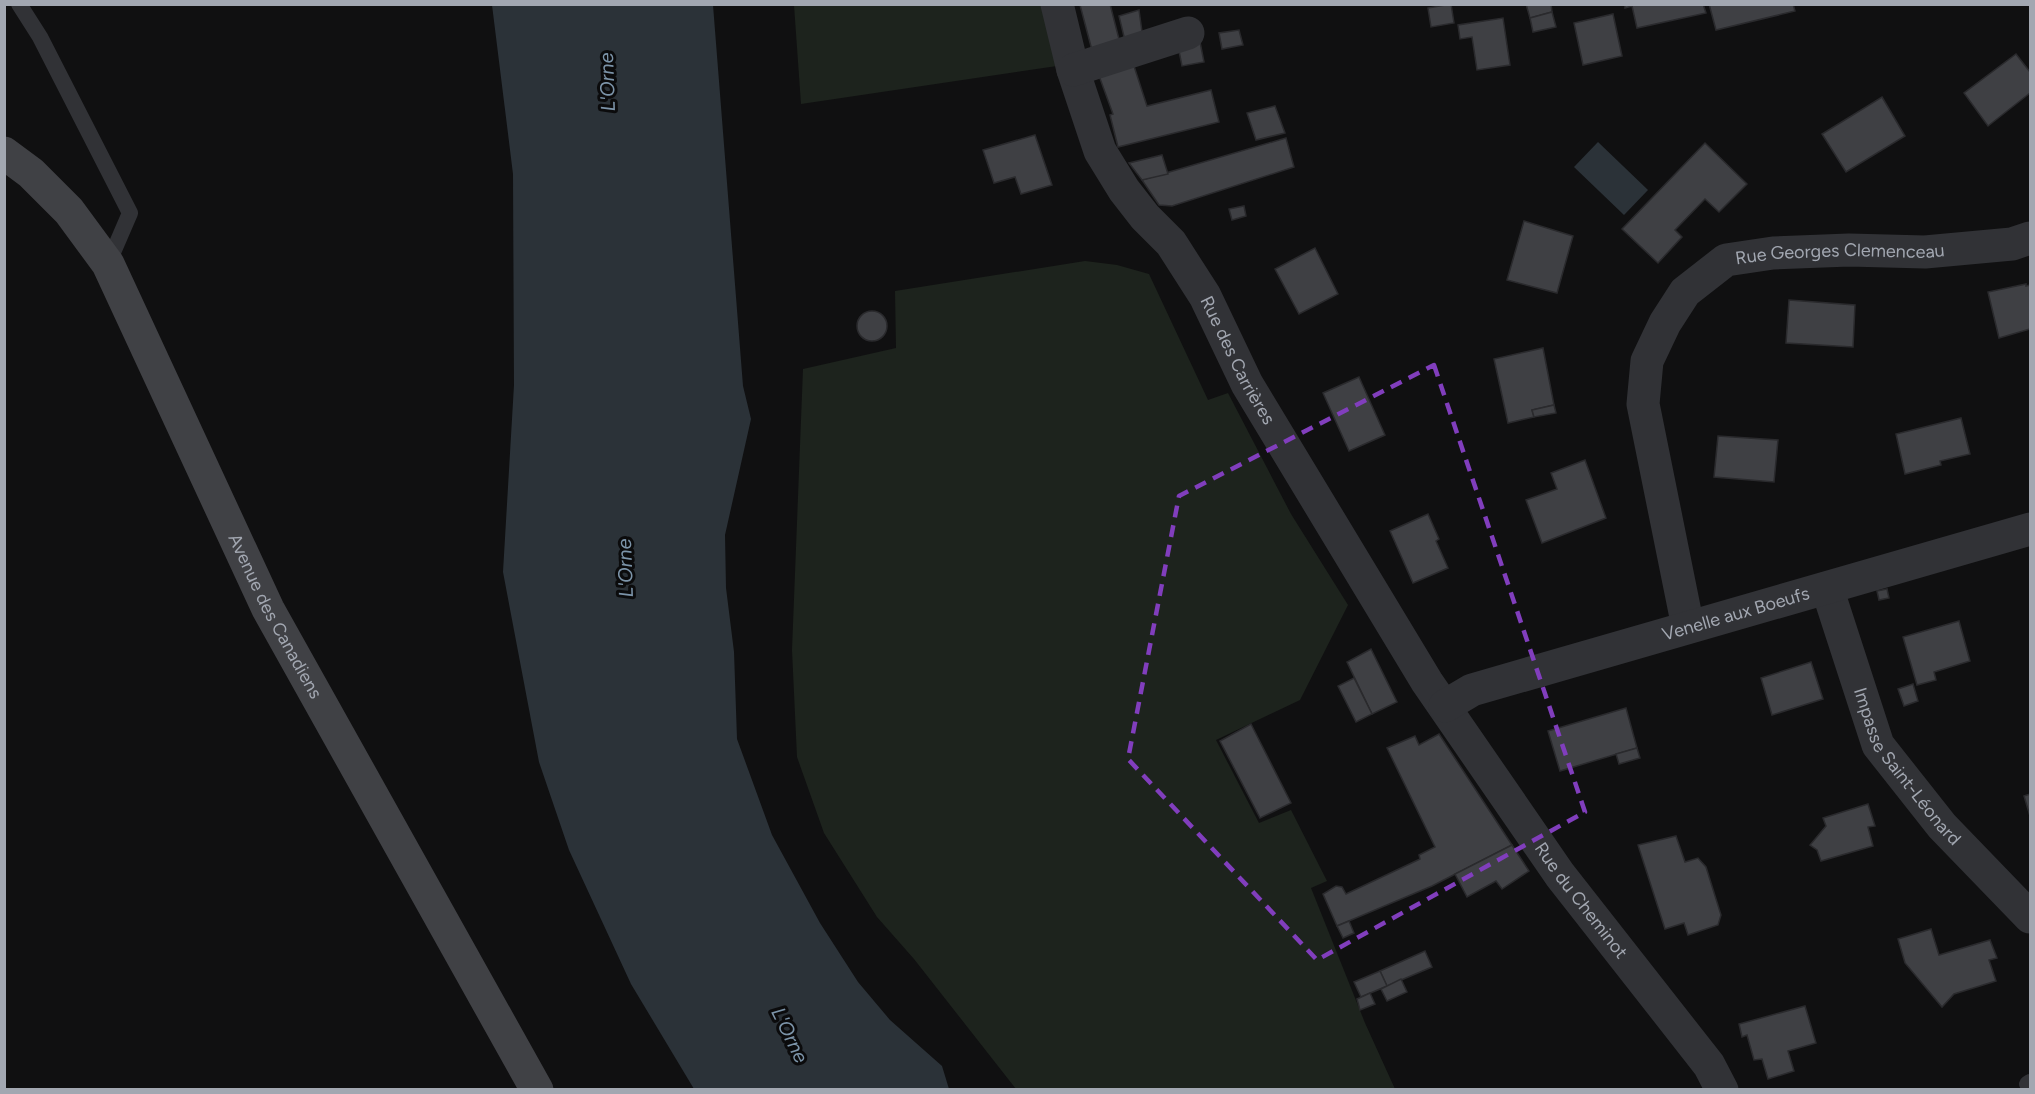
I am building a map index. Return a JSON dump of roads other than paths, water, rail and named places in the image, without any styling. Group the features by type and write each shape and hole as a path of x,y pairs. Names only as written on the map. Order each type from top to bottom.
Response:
{"street":[{"name":"Rue des Carrières","path":"1057,4 1073,70 1100,151 1124,190 1145,217 1171,243 1205,296 1247,384 1427,682 1445,706"},
{"path":"1073,70 1188,33"},
{"name":"Avenue des Canadiens","path":"4,153 31,173 64,205 108,264 268,609 537,1089"},
{"name":"Rue Georges Clemenceau","path":"1688,627 1643,404 1647,362 1665,323 1685,292 1726,260 1773,253 1817,251 1925,252 2012,244 2031,238"},
{"name":"Venelle aux Boeufs","path":"1445,706 1472,690 2031,529"},
{"name":"Impasse Saint-Léonard","path":"1827,588 1878,745 1942,826 2031,918"},
{"name":"Rue du Cheminot","path":"1445,706 1463,736 1560,875 1709,1065 1722,1089"}],"lane":[{"path":"19,4 40,37 130,213 108,264"}],"water":[{"name":"L'Orne","path":"492,5 713,5 743,386 751,419 725,535 726,588 734,652 737,739 772,835 820,923 858,982 890,1020 942,1066 949,1089 694,1089 631,984 569,850 539,762 503,572 514,385 513,174"},
{"path":"1598,142 1648,190 1624,215 1574,167"}]}
